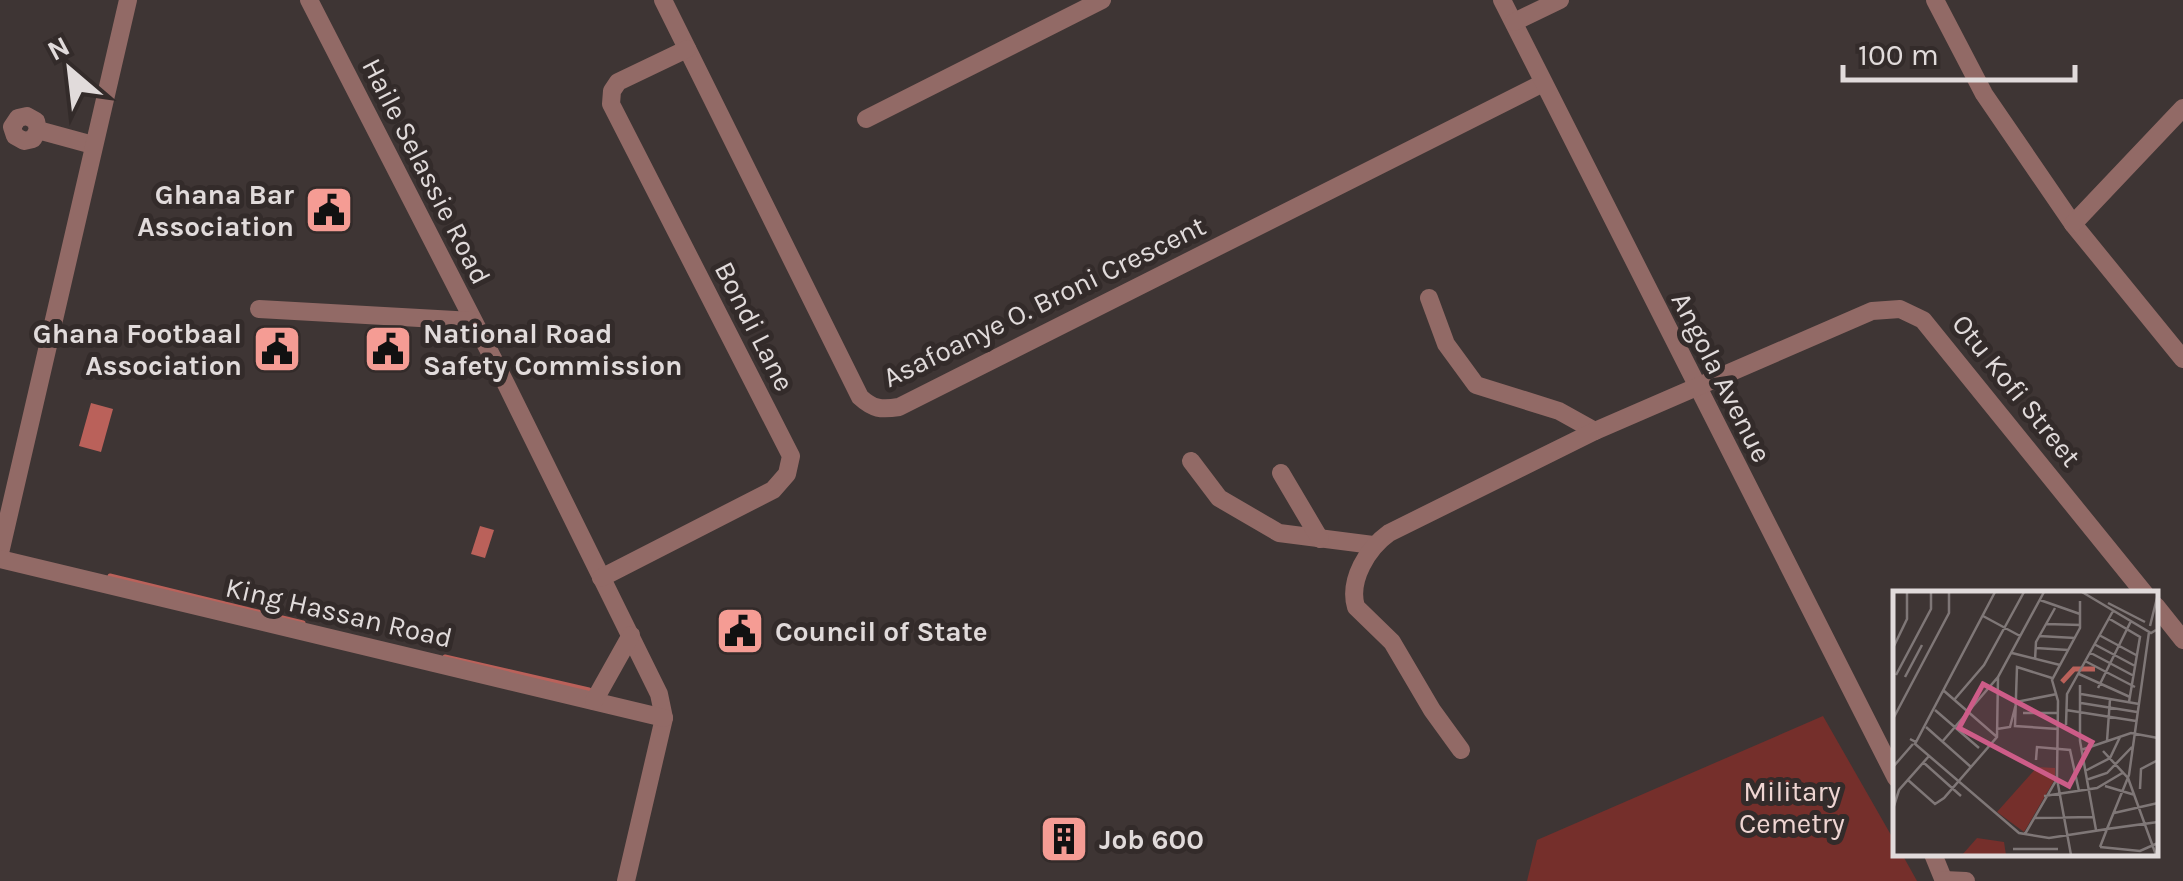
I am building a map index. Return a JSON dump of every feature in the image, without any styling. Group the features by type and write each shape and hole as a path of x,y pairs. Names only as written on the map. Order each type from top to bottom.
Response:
{"street":[{"path":"0,556 128,0"},
{"name":"Haile Selassie Road","path":"309,0 651,675 664,718"},
{"path":"666,6 684,0"},
{"path":"866,119 1102,0"},
{"name":"Angola Avenue","path":"1502,0 1696,386 1889,747"},
{"path":"1514,22 1560,0"},
{"path":"1936,0 1984,94 2073,224 2183,359"},
{"name":"Asafoanye O. Broni Crescent","path":"666,6 860,398 883,410 899,407 1543,83"},
{"name":"Bondi Lane","path":"601,578 773,490 787,474 791,456 610,104 618,82 687,49"},
{"path":"2073,224 2183,108"},
{"path":"38,130 93,145"},
{"path":"1429,298 1446,344 1476,385 1559,410 1595,431"},
{"path":"259,309 474,321"},
{"name":"Otu Kofi Street","path":"1373,545 1389,533 1595,431 1872,312 1900,309 1923,320 2144,591"},
{"path":"1191,461 1219,498 1280,533 1373,545 1360,568 1356,608 1392,642 1461,750"},
{"path":"1281,473 1320,540"},
{"name":"King Hassan Road","path":"0,556 664,718"},
{"path":"2162,624 2183,640"},
{"path":"594,701 631,635"},
{"path":"626,881 664,718"},
{"path":"1933,856 1944,880 1966,881"}],"green space":[{"name":"Military Cemetry","path":"1823,716 1893,838 1893,856 1903,856 1917,881 1527,881 1537,840"}],"shaded area":[{"path":"91,403 113,409 101,452 79,446"},
{"path":"480,526 494,530 485,558 471,554"}],"waterway":[{"path":"110,576 303,623"},
{"path":"445,657 589,690"}],"place":[{"name":"Ghana Bar Association","path":"329,210"},
{"name":"Ghana Footbaal Association","path":"277,349"},
{"name":"National Road Safety Commission","path":"388,349"},
{"name":"Council of State","path":"740,631"},
{"name":"Job 600","path":"1064,839"}]}
